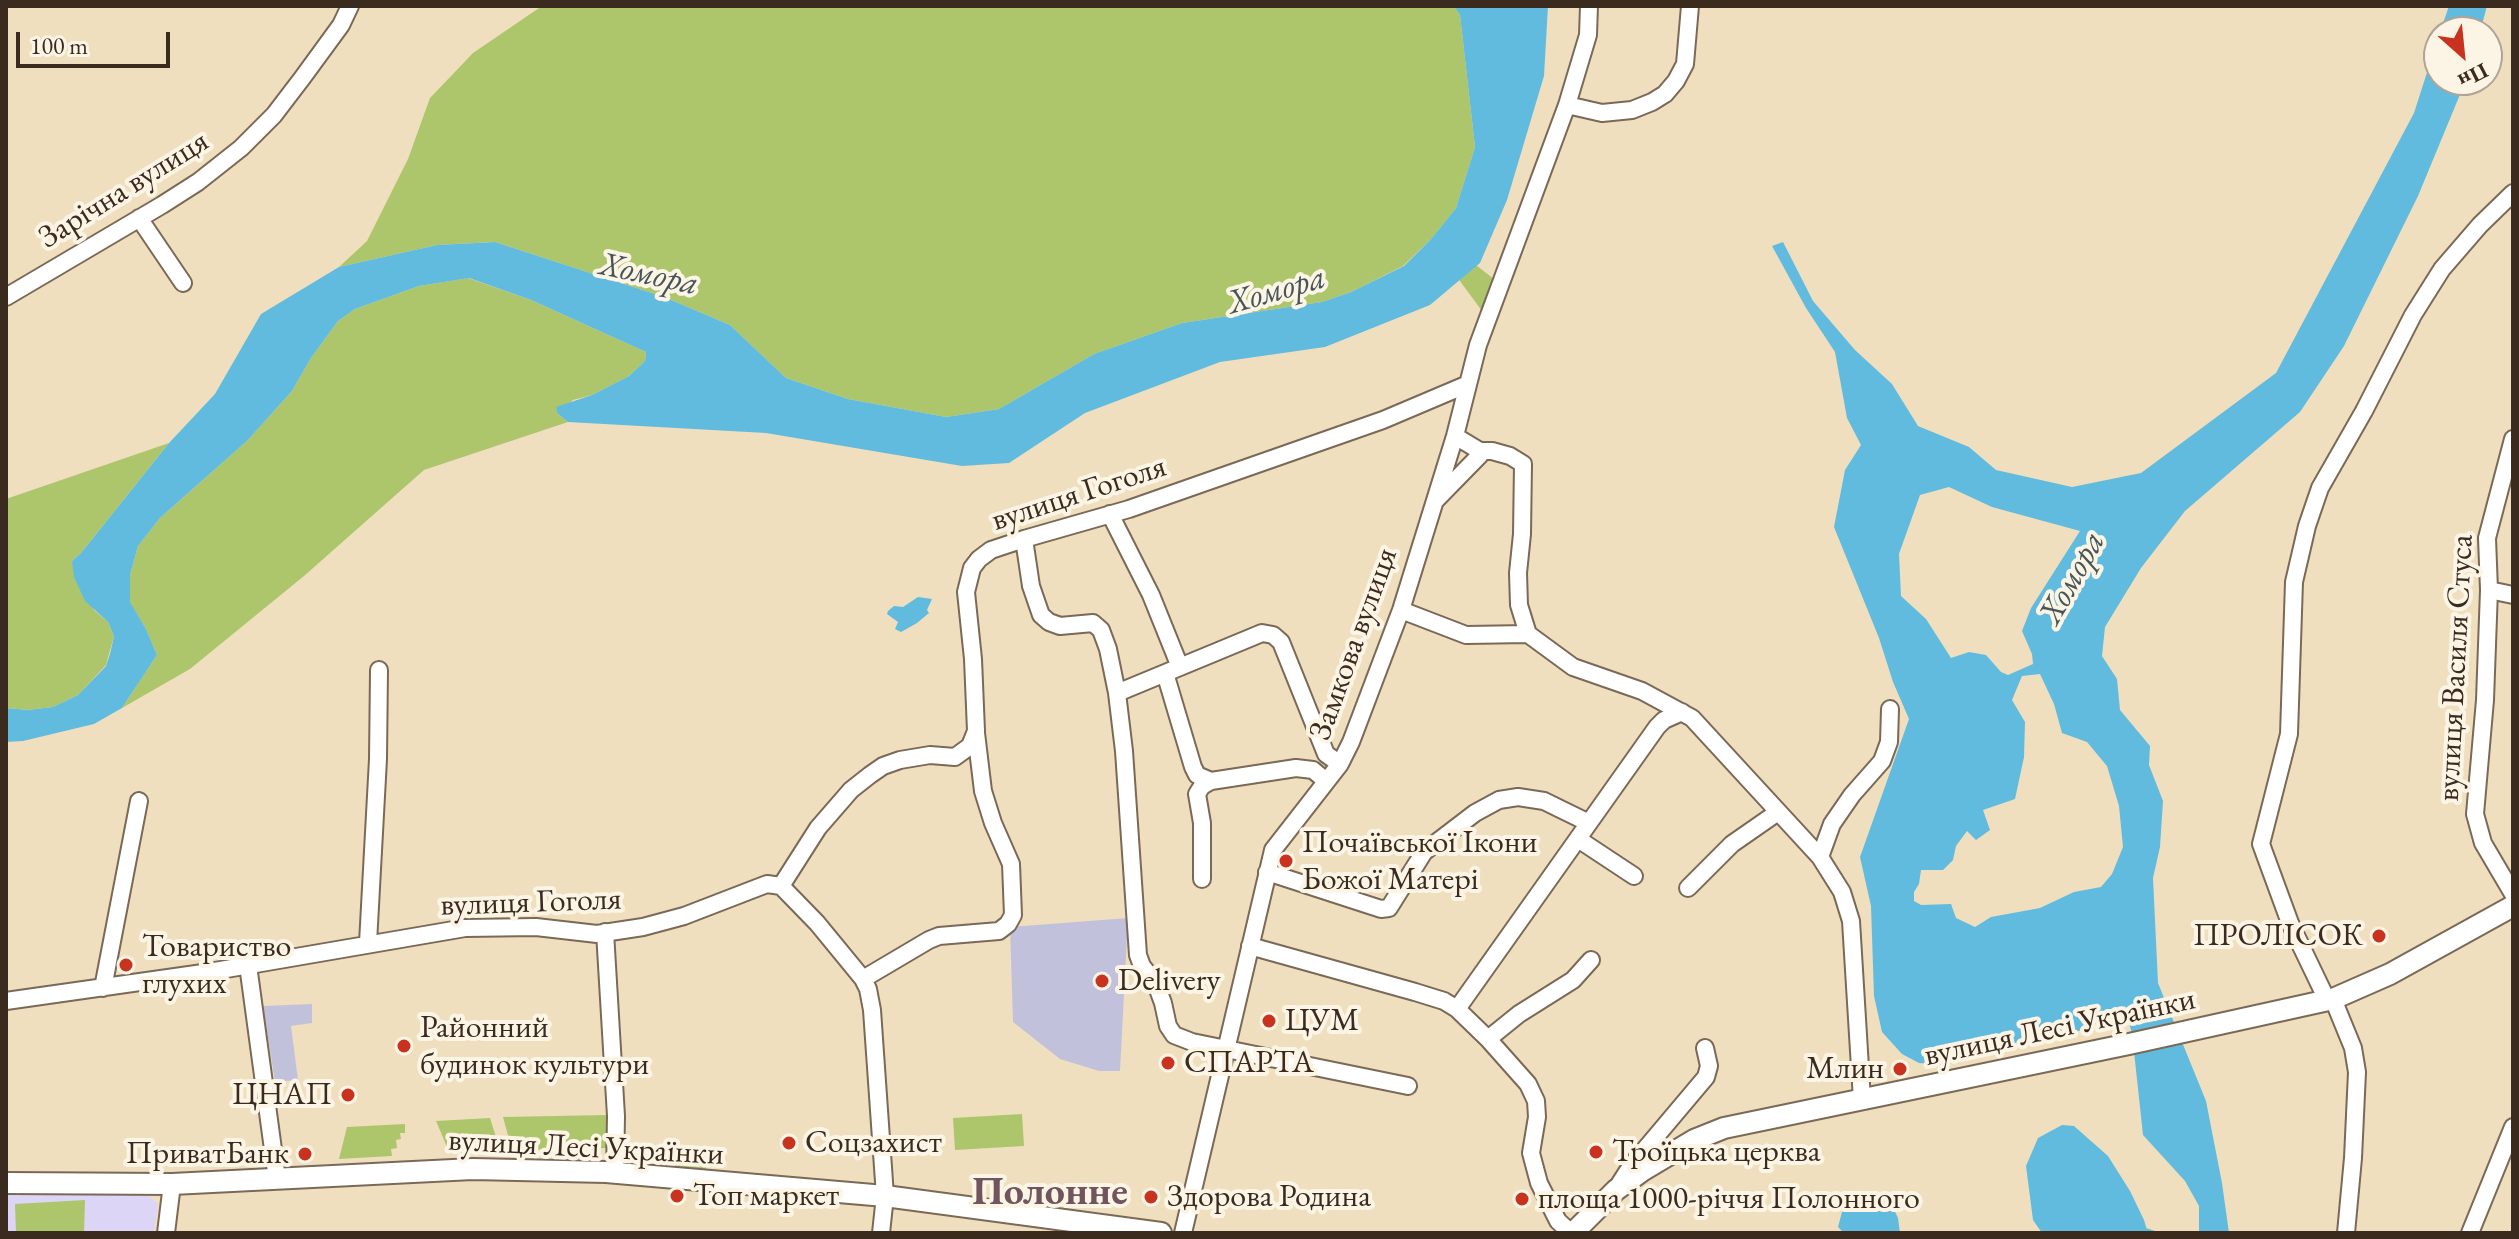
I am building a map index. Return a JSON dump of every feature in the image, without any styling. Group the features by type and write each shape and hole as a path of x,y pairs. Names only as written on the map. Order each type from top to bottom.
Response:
{"main road":[{"name":"вулиця Лесі Українки","path":"1572,1233 1616,1190 1694,1140 1724,1128 2330,999 2390,974 2513,906"},
{"name":"вулиця Лесі Українки","path":"6,1183 172,1184 473,1169 611,1173 885,1196 1161,1233"}],"street":[{"name":"Зарічна вулиця","path":"6,297 198,182 241,148 274,115 341,25 350,6"},
{"name":"Замкова вулиця","path":"1183,1233 1273,850 1319,776 1340,764 1401,610 1483,332 1567,105 1588,35 1589,6"},
{"path":"1567,105 1602,113 1632,110 1665,94 1685,64 1690,6"},
{"path":"2346,1233 2357,1072 2349,1037 2290,923 2261,844 2289,734 2294,582 2320,488 2413,315 2442,269 2513,193"},
{"path":"139,218 183,283"},
{"name":"вулиця Гоголя","path":"863,979 939,936 999,931 1013,915 1011,864 983,791 976,731 966,592 970,575 979,559 991,550 1110,514 1383,420 1468,384"},
{"path":"1432,399 1443,402 1457,428 1480,451 1510,456 1523,464 1518,573 1519,605 1528,634 1573,667 1642,691 1692,718 1820,857 1842,892 1851,921 1862,1100"},
{"name":"вулиця Василя Стуса","path":"2513,439 2487,538 2489,590 2485,700 2475,814 2483,843 2513,894"},
{"path":"1433,504 1480,455 1480,451"},
{"path":"1110,514 1151,595 1172,670 1202,823 1202,879"},
{"path":"1024,539 1031,586 1041,615 1060,626 1093,623 1101,630 1108,649 1124,751 1138,955 1142,966 1156,984 1168,1026 1174,1035 1192,1042 1408,1086"},
{"path":"2489,590 2513,595"},
{"path":"1401,610 1466,635 1528,634"},
{"path":"1117,693 1262,633 1273,635 1281,642 1326,754 1340,764"},
{"path":"368,943 378,759 379,670"},
{"path":"1457,1009 1660,723 1663,701"},
{"path":"1820,857 1832,824 1882,761 1889,742 1890,709"},
{"path":"1660,723 1682,712"},
{"path":"955,757 970,746 976,731"},
{"path":"1197,794 1202,786 1211,781 1296,768 1319,776 1326,754"},
{"path":"881,1233 885,1196 868,989 817,923 781,886 818,828 851,790 883,766 930,755 969,759 980,767"},
{"path":"1193,767 1197,775 1211,781"},
{"path":"1267,872 1381,909 1389,908 1424,852 1475,813 1499,800 1518,797 1544,801 1589,823"},
{"path":"103,988 139,801"},
{"path":"1688,888 1732,844 1778,812"},
{"path":"1802,840 1817,835 1832,824"},
{"path":"1578,839 1634,876"},
{"name":"вулиця Гоголя","path":"6,1001 248,965 465,928 536,927 601,933 643,927 684,916 767,884 781,886"},
{"path":"601,933 616,1116 611,1173"},
{"path":"1250,946 1429,996 1457,1009 1528,1084 1536,1101 1537,1117 1531,1153 1539,1183 1558,1221 1572,1233"},
{"path":"1488,1039 1519,1014 1573,980 1591,960"},
{"path":"248,965 277,1179"},
{"name":"вулиця Лесі Українки","path":"1616,1190 1631,1166 1706,1077 1709,1066 1705,1048"},
{"path":"2470,1233 2513,1127"},
{"path":"166,1233 172,1184"}],"shaded area":[{"path":"1128,918 1120,1071 1099,1071 1060,1059 1013,1022 1010,927"},
{"path":"312,1004 312,1023 291,1026 298,1080 275,1082 263,1006"},
{"path":"7,1195 148,1195 158,1204 154,1233 6,1233"}],"green space":[{"path":"542,6 1454,6 1460,15 1475,147 1456,208 1431,239 1403,266 1351,292 1322,302 1182,323 1094,354 999,409 946,417 848,399 786,378 730,325 664,297 495,242 437,245 339,267 367,241 408,159 430,98 473,53"},
{"path":"1471,261 1495,280 1482,311 1454,273"},
{"path":"468,278 531,300 646,352 645,361 629,376 592,395 573,400 558,414 568,422 424,470 304,576 190,669 122,708 157,655 130,603 130,575 138,546 160,518 248,440 292,391 338,321 355,309 419,286"},
{"path":"169,443 72,561 94,610 108,622 114,636 106,665 78,695 53,707 28,710 6,708 6,499"},
{"path":"1022,1114 1024,1146 955,1150 953,1118"},
{"path":"606,1115 607,1148 512,1150 503,1117"},
{"path":"490,1118 500,1150 450,1154 436,1121"},
{"path":"405,1124 405,1133 400,1133 401,1139 396,1140 397,1148 391,1149 392,1156 339,1159 347,1127"},
{"path":"676,1146 707,1148 706,1170 675,1168"},
{"path":"85,1200 84,1233 16,1233 15,1204"}],"water":[{"path":"1454,6 1548,6 1544,76 1507,200 1480,263 1430,305 1325,347 1220,362 1085,413 1009,463 962,466 766,433 568,422 558,414 556,407 592,395 629,376 645,361 646,352 531,300 469,278 419,286 355,309 338,321 292,391 248,440 160,518 138,546 130,575 130,602 157,655 122,708 94,724 23,741 6,742 6,708 28,710 53,707 78,695 106,666 114,636 108,622 85,601 74,577 72,561 169,443 215,394 261,314 339,267 437,245 495,242 664,297 730,325 786,378 848,399 946,417 999,409 1094,354 1182,323 1322,302 1351,292 1404,266 1456,208 1475,147 1460,15"},
{"path":"2449,6 2487,6 2484,16 2446,16"},
{"name":"Хомора","path":"2423,85 2423,96 2459,96 2418,196 2344,346 2300,412 2185,511 2141,568 2105,627 2102,656 2117,679 2120,710 2150,746 2149,765 2163,801 2160,847 2153,878 2158,983 2206,1101 2229,1233 2199,1233 2199,1206 2185,1181 2143,1135 2132,1033 2127,1017 2113,1015 2086,1029 1944,1065 1919,1063 1902,1054 1882,1032 1874,996 1871,906 1860,857 1909,719 1834,527 1845,470 1861,445 1847,418 1835,352 1806,308 1772,246 1783,242 1813,301 1855,350 1892,384 1918,426 1969,447 1996,470 2072,487 2141,473 2276,373 2414,113","holes":["1949,487 1992,507 2080,531 2031,608 2022,631 2033,664 2008,675 2001,672 1986,655 1969,652 1951,658 1926,619 1901,596 1899,554 1920,495","2040,674 2054,704 2062,733 2087,742 2107,766 2119,806 2123,847 2112,874 2101,887 2074,892 2040,908 1991,917 1975,927 1956,918 1951,904 1921,905 1914,901 1921,870 1943,870 1953,860 1956,846 1967,831 1976,840 1990,830 1983,810 2015,799 2024,757 2025,722 2012,700 2022,676"]},
{"path":"918,597 932,599 927,610 929,613 901,632 895,629 898,622 887,614 888,611 894,606 903,607"},
{"path":"2062,1125 2074,1126 2108,1156 2144,1220 2145,1233 2042,1233 2033,1220 2026,1166 2038,1138"},
{"path":"1860,1193 1877,1194 1890,1201 1898,1218 1900,1233 1844,1233 1838,1227 1842,1212"}],"waterway":[{"path":"2147,1230 2156,1233"}],"place":[{"name":"Почаївської Ікони Божої Матері","path":"1286,861"},
{"name":"ПРОЛІСОК","path":"2379,936"},
{"name":"Товариство глухих","path":"126,965"},
{"name":"Delivery","path":"1102,981"},
{"name":"ЦУМ","path":"1269,1021"},
{"name":"Районний будинок культури","path":"404,1046"},
{"name":"СПАРТА","path":"1168,1063"},
{"name":"Млин","path":"1900,1069"},
{"name":"ЦНАП","path":"348,1095"},
{"name":"Соцзахист","path":"789,1143"},
{"name":"Троїцька церква","path":"1596,1152"},
{"name":"ПриватБанк","path":"305,1154"},
{"name":"Топ маркет","path":"677,1196"},
{"name":"Здорова Родина","path":"1151,1197"},
{"name":"площа 1000-річчя Полонного","path":"1522,1199"}],"district":[{"name":"Полонне","path":"1050,1193"}]}
